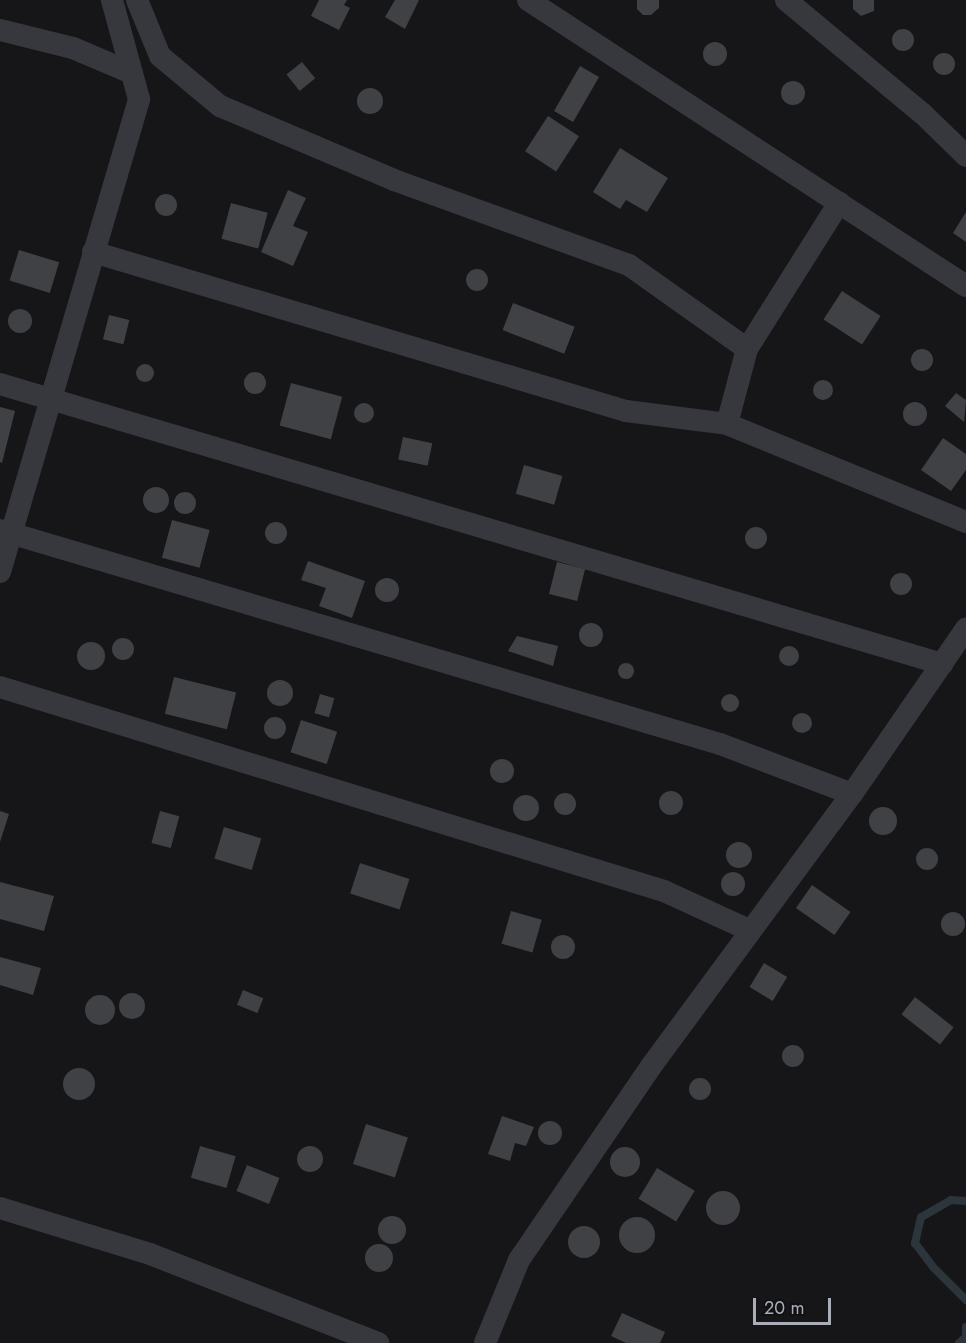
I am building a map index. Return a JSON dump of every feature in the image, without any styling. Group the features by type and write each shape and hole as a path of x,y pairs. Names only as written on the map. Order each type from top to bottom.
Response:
{"street":[{"path":"0,572 5,532 50,399 139,99 112,0"},
{"path":"137,0 160,56 220,106 394,180 629,265 747,349"},
{"path":"528,0 966,286"},
{"path":"786,0 923,114 966,156"},
{"path":"0,30 73,48 132,73"},
{"path":"727,424 747,349 840,203"},
{"path":"93,252 626,411 727,424 966,522"},
{"path":"0,384 942,664"},
{"path":"5,532 720,744 852,794"},
{"path":"485,1343 519,1260 652,1065 749,930 852,794 966,629"},
{"path":"0,687 664,891 749,930"},
{"path":"0,1208 150,1254 378,1343"}],"building":[{"path":"319,0 347,0 344,5 350,8 339,30 311,16"},
{"path":"395,0 419,0 405,29 385,17"},
{"path":"637,0 659,0 659,8 651,15 643,15 637,9"},
{"path":"853,0 874,0 874,11 861,16 853,9"},
{"path":"903,29 911,32 914,40 911,48 903,51 895,48 892,40 895,32"},
{"path":"710,42 720,42 727,49 727,59 720,66 710,66 703,59 703,49"},
{"path":"944,53 952,56 955,64 952,72 944,75 936,72 933,64 936,56"},
{"path":"302,62 315,78 300,91 286,75"},
{"path":"580,66 599,77 573,122 554,111"},
{"path":"793,81 798,82 804,88 804,98 798,104 793,105 788,104 782,98 781,93 782,88 788,82"},
{"path":"370,88 379,92 383,101 379,110 370,114 361,110 357,101 361,92"},
{"path":"548,116 579,136 556,171 525,151"},
{"path":"620,148 668,178 647,212 626,200 620,209 593,192"},
{"path":"288,190 306,198 293,226 308,232 293,266 261,252"},
{"path":"166,194 174,197 177,205 174,213 166,216 158,213 155,205 158,197"},
{"path":"231,203 268,213 258,249 221,239"},
{"path":"966,212 966,242 953,233"},
{"path":"19,250 59,262 50,293 10,281"},
{"path":"477,269 485,272 488,280 485,288 477,291 469,288 466,280 469,272"},
{"path":"842,291 881,316 862,345 823,320"},
{"path":"513,303 575,327 564,354 503,330"},
{"path":"20,309 29,312 32,321 29,330 20,333 11,330 8,321 11,312"},
{"path":"109,315 129,320 123,344 103,339"},
{"path":"922,349 930,352 933,360 930,368 922,371 914,368 911,360 914,352"},
{"path":"141,364 149,364 154,369 152,380 141,382 136,377 136,369"},
{"path":"255,372 263,375 266,383 263,391 255,394 247,391 244,383 247,375"},
{"path":"823,380 830,383 833,390 830,397 823,400 816,397 813,390 816,383"},
{"path":"291,383 342,397 331,439 280,426"},
{"path":"956,393 966,400 964,422 945,406"},
{"path":"915,402 920,403 926,409 926,419 920,425 915,426 910,425 904,419 903,414 904,409 910,403"},
{"path":"360,403 368,403 374,409 374,417 368,423 360,423 354,417 354,409"},
{"path":"0,407 15,411 2,463 0,462"},
{"path":"403,437 432,443 428,466 398,459"},
{"path":"943,438 966,454 966,470 951,491 921,470"},
{"path":"524,465 562,476 554,505 516,494"},
{"path":"156,487 165,491 169,500 165,509 156,513 147,509 143,500 147,491"},
{"path":"185,492 193,495 196,503 193,511 185,514 177,511 174,503 177,495"},
{"path":"172,520 210,530 200,568 162,558"},
{"path":"272,522 280,522 287,529 287,537 280,544 272,544 265,537 265,529"},
{"path":"756,527 764,530 767,538 764,546 756,549 748,546 745,538 748,530"},
{"path":"308,561 365,581 352,618 319,606 326,588 301,580"},
{"path":"557,562 585,569 577,601 549,594"},
{"path":"897,573 905,573 912,580 912,588 905,595 897,595 890,588 890,580"},
{"path":"382,578 392,578 399,585 399,595 392,602 382,602 375,595 375,585"},
{"path":"591,623 596,624 602,630 602,640 596,646 591,647 586,646 580,640 579,635 580,630 586,624"},
{"path":"517,636 558,646 553,666 508,651"},
{"path":"119,638 127,638 134,645 134,653 127,660 119,660 112,653 112,645"},
{"path":"91,642 101,646 105,656 101,666 91,670 81,666 77,656 81,646"},
{"path":"789,646 796,649 799,656 796,663 789,666 782,663 779,656 782,649"},
{"path":"623,663 629,663 634,671 632,677 623,679 618,674 618,668"},
{"path":"174,677 236,692 227,729 165,714"},
{"path":"280,680 289,684 293,693 289,702 280,706 271,702 267,693 271,684"},
{"path":"320,694 334,698 329,717 314,713"},
{"path":"726,694 734,694 739,699 737,710 726,712 721,707 721,699"},
{"path":"802,713 809,716 812,723 809,730 802,733 795,730 792,723 795,716"},
{"path":"275,717 283,720 286,728 283,736 275,739 267,736 264,728 267,720"},
{"path":"301,720 337,732 327,764 290,752"},
{"path":"502,759 510,763 514,771 510,779 502,783 494,779 490,771 494,763"},
{"path":"671,791 680,794 683,803 680,812 671,815 662,812 659,803 662,794"},
{"path":"565,793 573,796 576,804 573,812 565,815 557,812 554,804 557,796"},
{"path":"526,795 535,799 539,808 535,817 526,821 517,817 513,808 517,799"},
{"path":"883,807 893,811 897,821 893,831 883,835 873,831 869,821 873,811"},
{"path":"0,811 9,814 0,842"},
{"path":"160,811 179,816 171,848 151,843"},
{"path":"224,827 261,838 252,870 214,859"},
{"path":"739,842 748,846 752,855 748,864 739,868 730,864 726,855 730,846"},
{"path":"927,848 935,851 938,859 935,867 927,870 919,867 916,859 919,851"},
{"path":"360,863 409,879 400,910 350,893"},
{"path":"733,872 742,875 745,884 742,893 733,896 724,893 721,884 724,875"},
{"path":"0,882 54,896 44,931 0,919"},
{"path":"812,885 851,912 834,935 796,908"},
{"path":"511,911 542,920 532,953 502,944"},
{"path":"953,912 962,915 965,924 962,933 953,936 944,933 941,924 944,915"},
{"path":"563,935 571,939 575,947 571,955 563,959 555,955 551,947 555,939"},
{"path":"0,957 41,968 33,995 0,985"},
{"path":"764,963 787,977 773,1001 750,987"},
{"path":"243,990 263,998 257,1013 237,1005"},
{"path":"132,993 141,997 145,1006 141,1015 132,1019 123,1015 119,1006 123,997"},
{"path":"100,995 106,996 114,1004 114,1016 106,1024 100,1025 94,1024 86,1016 85,1010 86,1004 94,996"},
{"path":"915,997 954,1027 940,1045 901,1014"},
{"path":"789,1045 797,1045 804,1052 804,1060 797,1067 789,1067 782,1060 782,1052"},
{"path":"79,1068 91,1072 95,1084 91,1096 79,1100 67,1096 63,1084 67,1072"},
{"path":"700,1078 708,1081 711,1089 708,1097 700,1100 692,1097 689,1089 692,1081"},
{"path":"502,1116 534,1127 526,1146 515,1143 510,1161 488,1154"},
{"path":"550,1121 559,1124 562,1133 559,1142 550,1145 541,1142 538,1133 541,1124"},
{"path":"366,1124 408,1138 395,1178 353,1164"},
{"path":"200,1146 236,1156 226,1188 191,1178"},
{"path":"310,1146 319,1150 323,1159 319,1168 310,1172 301,1168 297,1159 301,1150"},
{"path":"625,1147 636,1151 640,1162 636,1173 625,1177 614,1173 610,1162 614,1151"},
{"path":"247,1165 279,1178 269,1204 237,1191"},
{"path":"657,1168 695,1191 676,1222 638,1199"},
{"path":"723,1191 735,1196 740,1208 735,1220 723,1225 711,1220 706,1208 711,1196"},
{"path":"392,1216 402,1220 406,1230 402,1240 392,1244 382,1240 378,1230 382,1220"},
{"path":"637,1217 650,1222 655,1235 650,1248 637,1253 624,1248 619,1235 624,1222"},
{"path":"584,1226 596,1230 600,1242 596,1254 584,1258 572,1254 568,1242 572,1230"},
{"path":"379,1244 389,1248 393,1258 389,1268 379,1272 369,1268 365,1258 369,1248"},
{"path":"622,1313 665,1332 660,1343 626,1343 611,1336"}],"waterway":[{"path":"966,1201 951,1200 921,1217 915,1243 933,1267 966,1300"},
{"path":"959,1343 966,1337 966,1327"}]}
